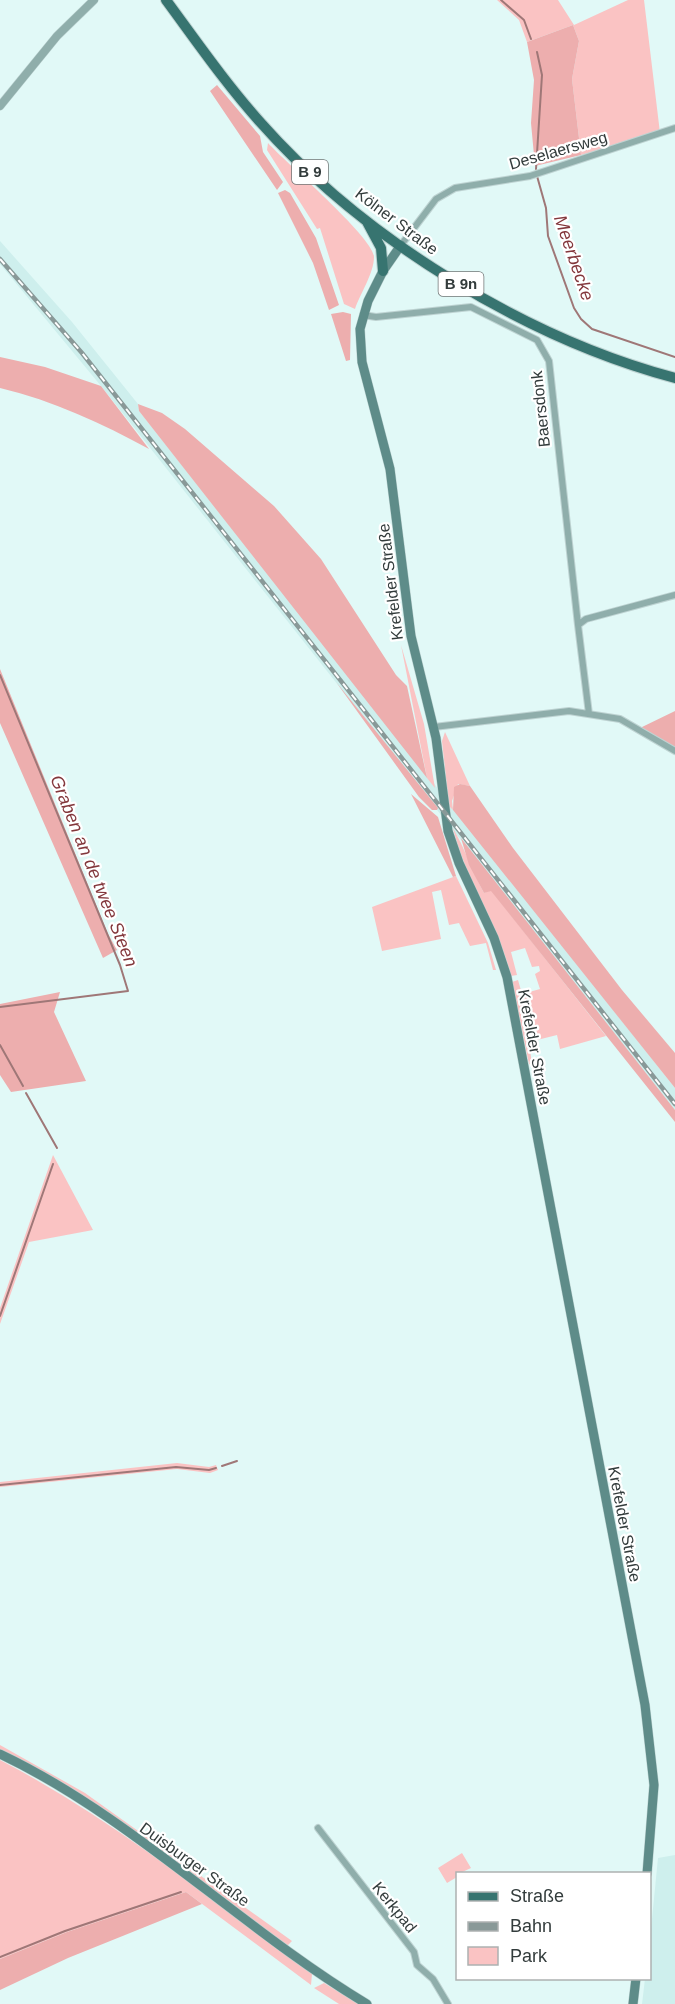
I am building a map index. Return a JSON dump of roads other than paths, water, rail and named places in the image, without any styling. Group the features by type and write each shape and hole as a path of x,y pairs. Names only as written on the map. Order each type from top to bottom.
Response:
{"main road":[{"name":"Kölner Straße","path":"166,0 227,82 294,158 400,245 474,293 549,332 616,360 675,378"},
{"path":"364,216 381,248 383,271"},
{"name":"Krefelder Straße","path":"400,245 383,271 363,315 360,340 362,362 390,469 411,636 434,727 452,842 494,938 507,977 645,1710 654,1785 647,1872"},
{"name":"Duisburger Straße","path":"0,1754 90,1806 320,1976 367,2004"},
{"path":"633,2004 636,1980"}],"street":[{"path":"0,106 57,36 94,0"},
{"name":"Deselaersweg","path":"400,245 436,199 455,188 530,176 675,128"},
{"name":"Baersdonk","path":"363,315 376,317 471,307 537,340 544,348 549,361 589,714"},
{"path":"578,625 586,619 675,595"},
{"path":"434,727 556,711 589,714 620,719 675,751"},
{"name":"Kerkpad","path":"318,1828 414,1952 417,1965 434,1979 448,2004"}],"waterway":[{"name":"Meerbecke","path":"501,0 524,20 531,39"},
{"name":"Meerbecke","path":"536,169 542,75 537,52"},
{"name":"Meerbecke","path":"537,176 546,208 548,236 574,308 581,319 592,329 675,357"},
{"name":"Graben an de twee Steen","path":"0,675 120,965 128,991 0,1007"},
{"name":"Graben an de twee Steen","path":"0,1045 23,1086"},
{"name":"Graben an de twee Steen","path":"26,1093 57,1148"},
{"name":"Graben an de twee Steen","path":"0,1316 53,1164"},
{"path":"222,1466 237,1461"},
{"path":"0,1485 176,1467 209,1470 216,1468"},
{"path":"0,1957 65,1931 181,1892"}],"railway":[{"path":"0,259 82,353 675,1104"}]}
